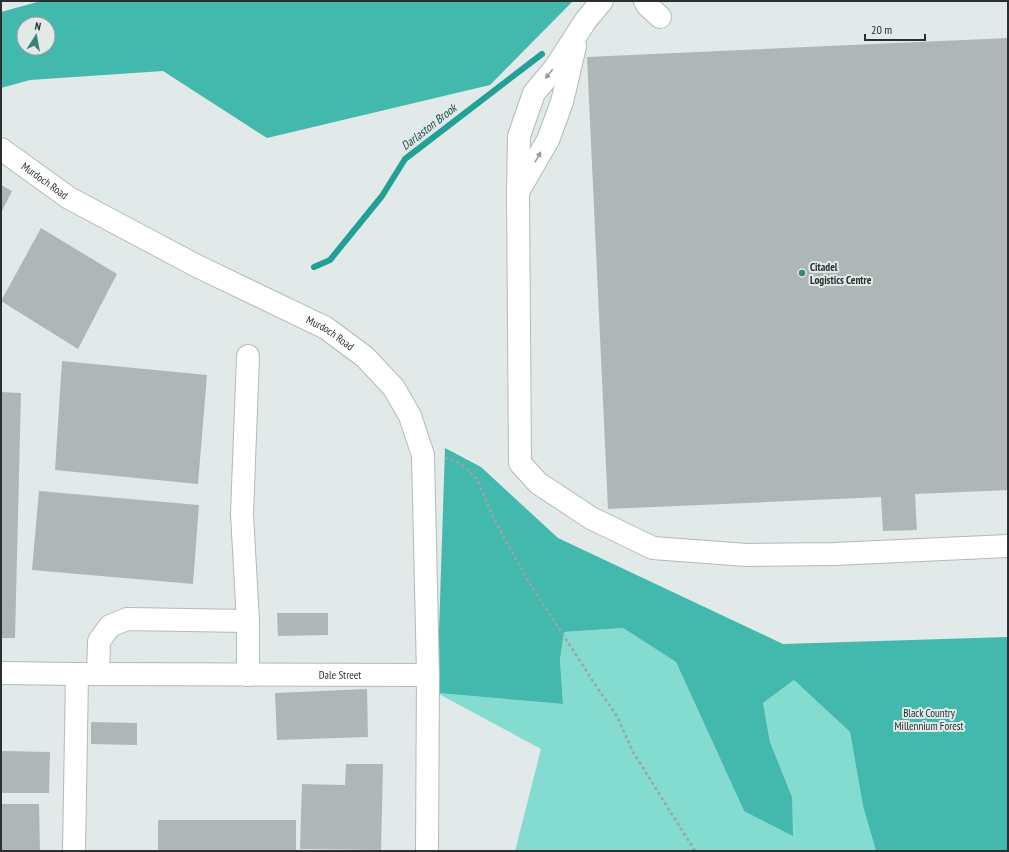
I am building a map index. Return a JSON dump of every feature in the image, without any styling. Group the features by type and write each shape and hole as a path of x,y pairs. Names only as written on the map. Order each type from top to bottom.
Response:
{"street":[{"path":"602,1 582,25 555,68 534,93 519,136 520,463 538,483 591,518 653,548 747,555 834,554 1008,546"},
{"path":"645,1 648,6 660,17"},
{"path":"518,191 548,140 562,102 582,25"},
{"name":"Murdoch Road","path":"3,153 69,198 197,266 326,328 365,357 394,388 410,416 423,455 428,675"},
{"path":"248,356 242,514 248,621 248,674"},
{"path":"74,851 88,674 99,641 110,626 127,619 248,621"},
{"name":"Dale Street","path":"1,672 88,674 428,675"},
{"path":"427,851 428,675"}],"path":[{"path":"423,455 451,460 465,467 476,479 494,519 527,579 617,716 633,752 695,851"}],"shaded area":[{"path":"623,628 676,662 744,811 792,797 770,742 763,703 794,680 850,732 863,806 876,851 515,851 541,749 437,693 563,704 560,660 564,632"}],"green space":[{"path":"41,1 573,1 490,85 267,138 163,71 30,80 1,88 1,12"},
{"name":"Black Country Millennium Forest","path":"445,448 481,467 558,538 783,644 1008,637 1008,851 876,851 863,806 850,732 794,680 763,703 770,742 792,797 793,836 744,811 676,662 623,628 564,632 560,660 563,704 437,693"}],"building":[{"name":"Citadel Logistics Centre","path":"1008,38 1008,490 915,494 917,530 883,531 881,497 608,509 587,57"},
{"path":"1,185 12,191 1,213"},
{"path":"41,228 117,274 78,349 1,301"},
{"path":"62,361 207,375 198,484 55,470"},
{"path":"1,392 21,393 15,638 1,638"},
{"path":"39,491 199,505 193,584 32,570"},
{"path":"277,613 328,613 328,635 278,636"},
{"path":"367,689 368,737 277,740 275,693"},
{"path":"91,722 137,723 137,745 91,744"},
{"path":"1,751 50,752 49,793 1,793"},
{"path":"346,764 383,764 381,850 300,849 302,784 345,785"},
{"path":"1,804 39,804 40,851 1,851"},
{"path":"158,820 296,820 296,851 158,851"}],"waterway":[{"name":"Darlaston Brook","path":"314,267 330,260 382,196 405,159 542,54"}],"place":[{"name":"Citadel Logistics Centre","path":"802,273"}]}
